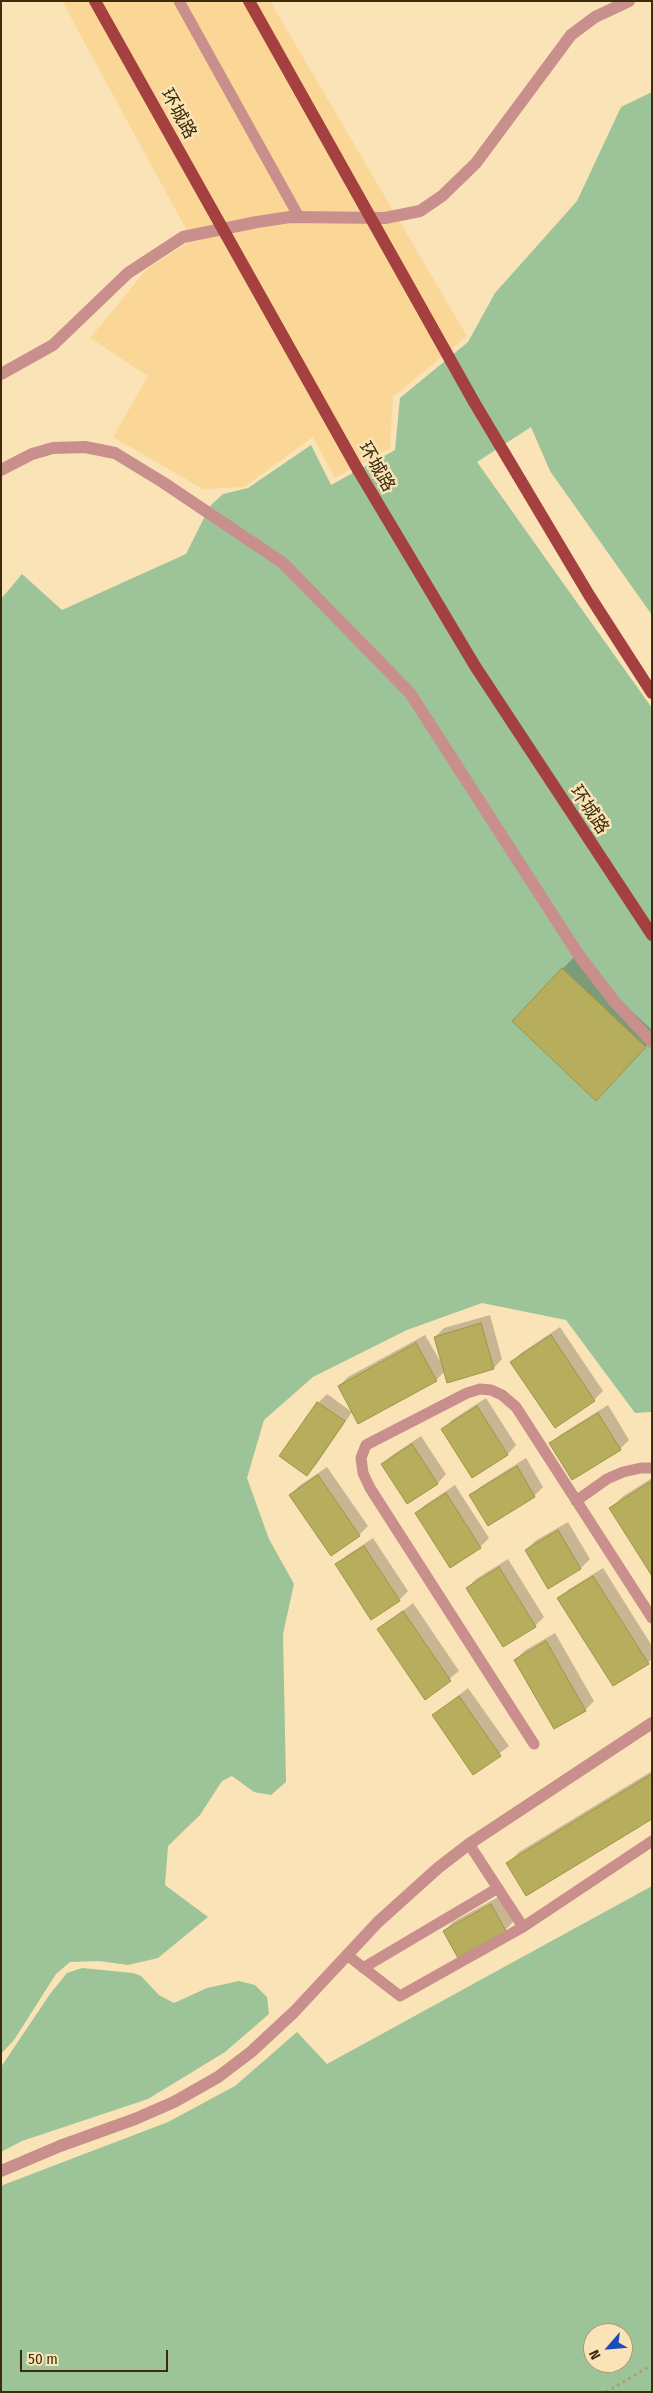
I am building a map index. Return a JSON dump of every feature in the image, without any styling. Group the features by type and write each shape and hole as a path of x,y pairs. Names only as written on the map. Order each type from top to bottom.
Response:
{"main road":[{"name":"环城路","path":"95,1 358,470 475,666 652,935"},
{"path":"249,1 474,402 579,578 652,693"}],"street":[{"path":"1,374 53,345 128,273 183,237 257,222 299,217 385,218 420,211 442,196 476,162 571,35 594,17 629,1"},
{"path":"1,470 32,454 53,448 85,447 115,453 180,493 283,563 410,693 578,954 614,1002 652,1042"},
{"path":"1,2171 142,2116 174,2102 218,2077 251,2052 294,2012 412,1889 470,1844 652,1723"}],"lane":[{"path":"178,1 299,217"},
{"path":"534,1744 370,1488 363,1473 362,1452 366,1446 376,1439 467,1393 480,1389 491,1390 502,1395 516,1407 652,1618"},
{"path":"576,1502 607,1479 623,1472 641,1468 652,1468"},
{"path":"346,1956 400,1996 523,1927 652,1841"},
{"path":"470,1844 523,1927"},
{"path":"362,1968 498,1888"}],"path":[{"path":"606,2392 652,2364"}],"shaded area":[{"path":"62,1 270,1 467,336 393,397 390,448 335,478 313,437 244,487 203,489 113,437 148,376 90,338 147,269 192,240"}],"green space":[{"path":"652,92 652,615 550,471 531,427 477,462 652,708 652,1412 635,1413 566,1320 482,1303 407,1330 313,1377 264,1420 247,1478 269,1539 294,1584 283,1634 286,1782 271,1795 254,1792 232,1776 222,1781 200,1815 168,1846 165,1885 208,1917 158,1958 128,1965 99,1961 70,1962 56,1974 14,2040 1,2054 1,599 22,574 62,610 186,554 210,506 223,494 248,488 311,445 331,485 395,450 400,398 468,342 495,293 577,201 621,107"},
{"path":"652,1886 652,2392 1,2392 1,2186 168,2122 235,2086 297,2032 327,2064"},
{"path":"82,1968 133,1973 141,1976 159,1995 174,2003 207,1988 239,1981 255,1985 267,1997 269,2014 225,2052 148,2099 22,2141 1,2152 1,2067 50,1994 67,1973"}],"building":[{"path":"562,968 646,1047 596,1101 512,1021"},
{"path":"481,1323 494,1369 447,1383 434,1337"},
{"path":"551,1335 595,1401 555,1428 510,1362"},
{"path":"416,1343 437,1381 358,1424 338,1386"},
{"path":"317,1402 345,1421 307,1476 279,1456"},
{"path":"477,1406 508,1455 472,1478 441,1429"},
{"path":"598,1413 621,1450 572,1480 549,1443"},
{"path":"412,1444 438,1484 407,1504 381,1464"},
{"path":"517,1466 535,1497 488,1526 469,1495"},
{"path":"318,1475 360,1536 331,1556 289,1495"},
{"path":"650,1482 652,1486 652,1576 609,1508"},
{"path":"446,1493 481,1548 450,1568 415,1513"},
{"path":"558,1530 581,1569 548,1589 525,1550"},
{"path":"364,1546 400,1601 371,1620 335,1564"},
{"path":"499,1567 536,1627 503,1647 466,1588"},
{"path":"593,1576 649,1664 613,1686 557,1598"},
{"path":"403,1611 451,1681 425,1700 377,1629"},
{"path":"546,1641 586,1711 554,1729 514,1660"},
{"path":"459,1696 501,1756 473,1775 432,1715"},
{"path":"652,1774 652,1819 526,1896 506,1863"},
{"path":"491,1904 506,1931 458,1958 443,1931"}]}
